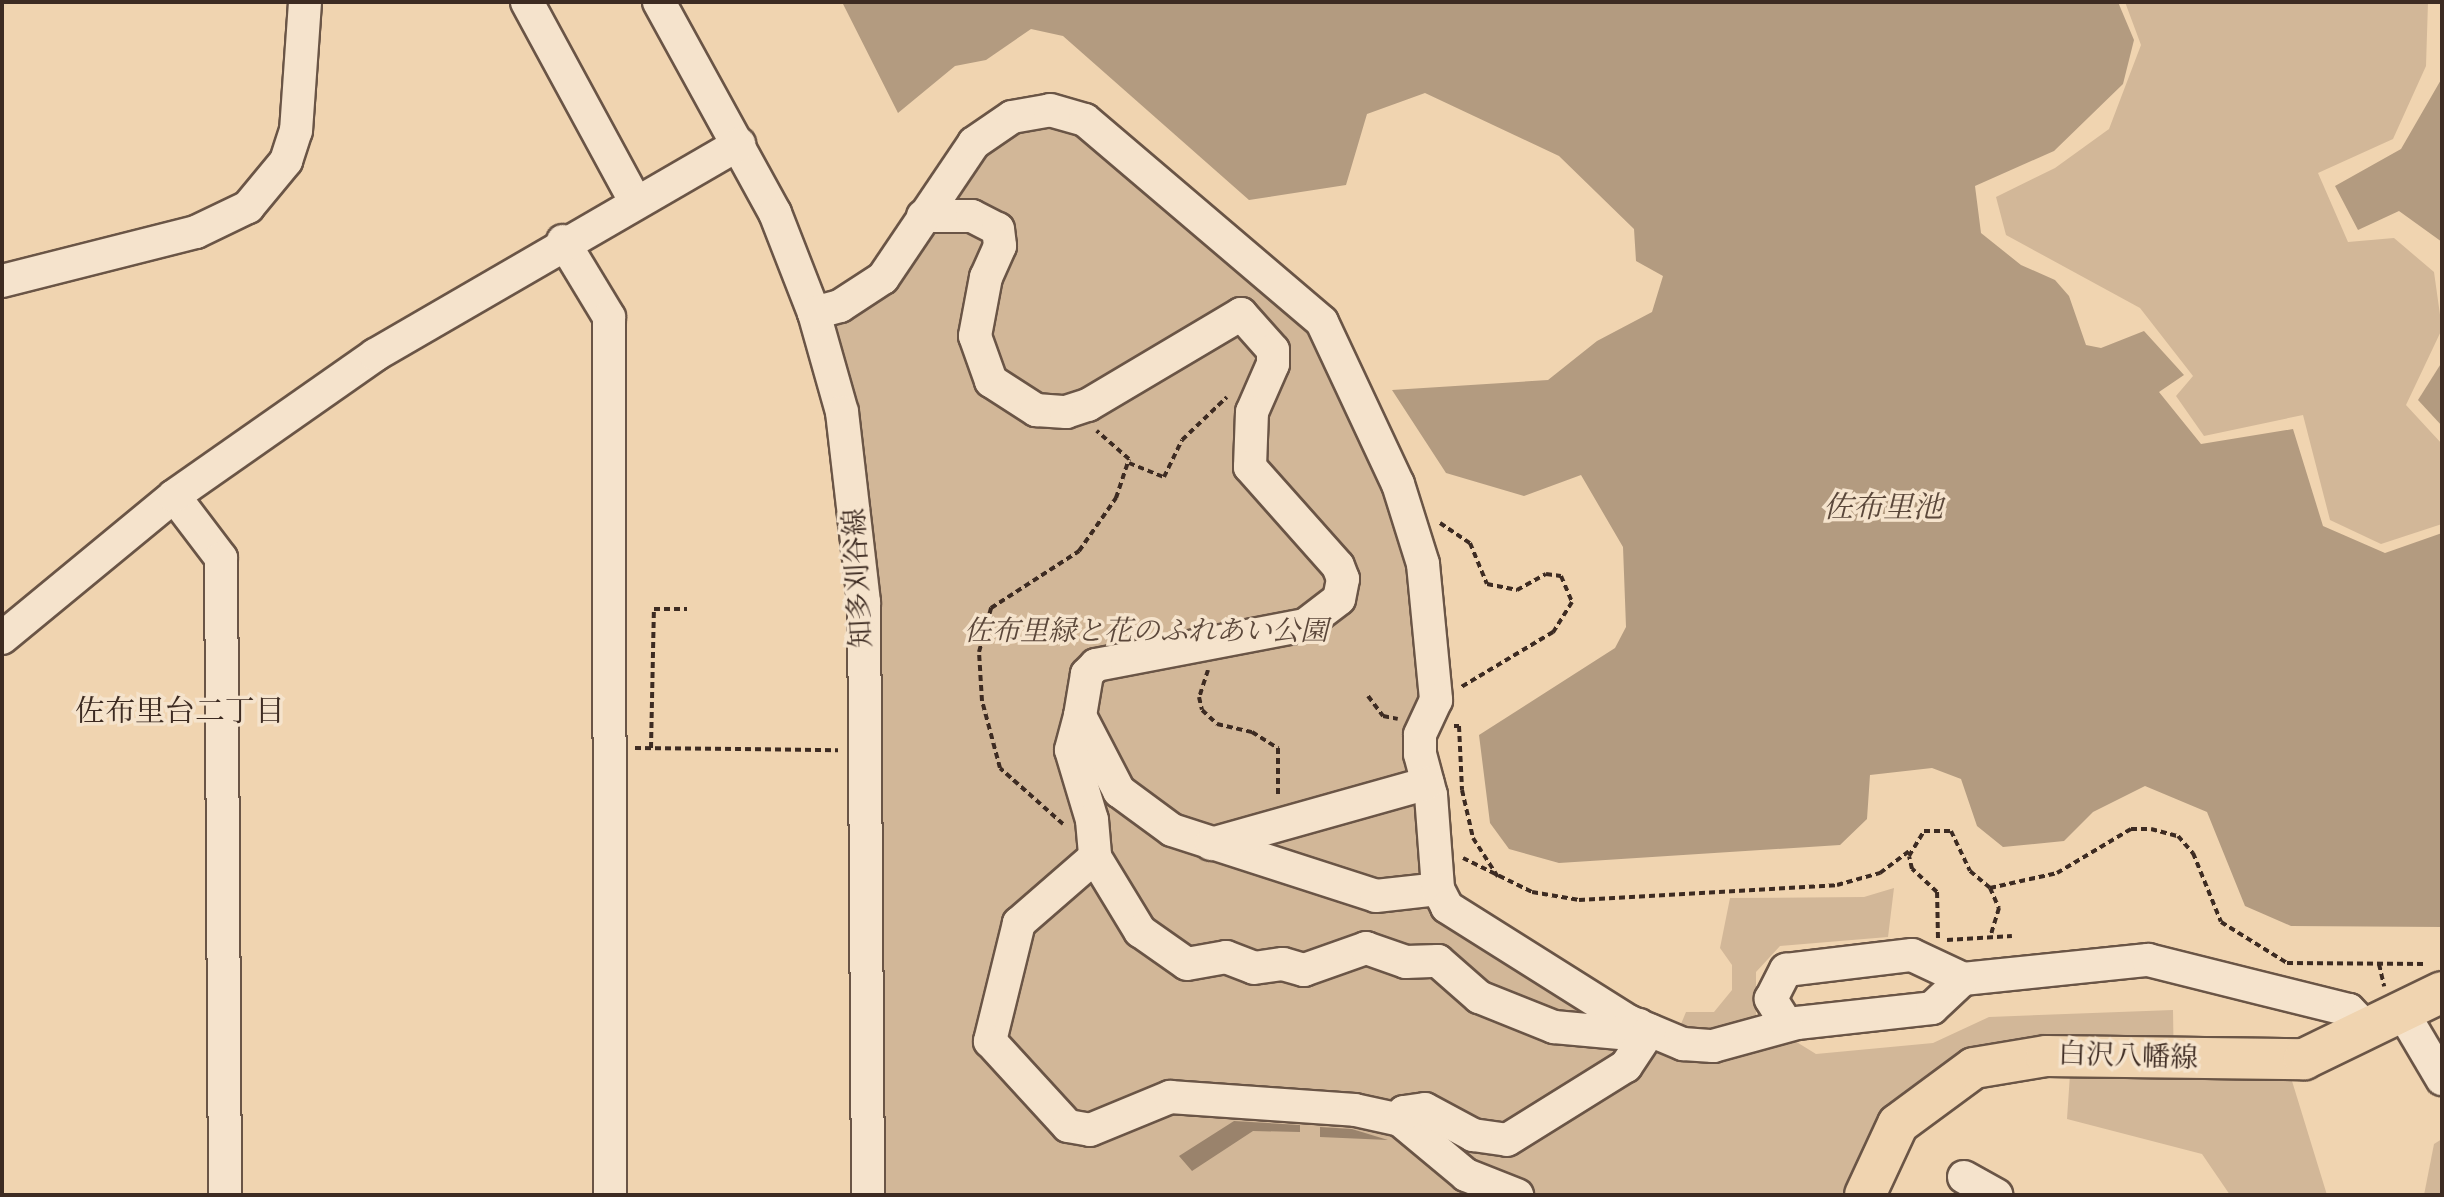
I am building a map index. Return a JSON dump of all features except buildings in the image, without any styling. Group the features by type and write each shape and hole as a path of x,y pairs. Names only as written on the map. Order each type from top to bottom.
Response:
{"main road":[{"name":"白沢八幡線","path":"1865,1195 1898,1124 1974,1068 2046,1056 2304,1059 2386,1022 2442,992"}],"street":[{"path":"2,281 196,232 248,207 286,161 296,131 305,2"},
{"path":"527,2 635,201"},
{"name":"知多刈谷線","path":"659,2 775,213 814,313 855,488 866,750 868,1195"},
{"path":"814,313 840,306 883,278 974,143 1012,117 1050,110 1085,120 1322,322 1411,516 1423,564 1436,700 1420,735 1438,889 1447,907 1644,1028 1683,1044 1713,1046 1787,1025 1932,1008 1963,979 2148,960 2386,1022 2442,1079"},
{"path":"2,638 174,496 375,355 563,241 739,144"},
{"path":"923,216 972,216 1002,235 977,311 975,336 991,381 1036,410 1066,412 1101,399 1241,314 1273,350 1273,364 1252,412 1250,467 1338,566 1343,579 1339,599 1305,625 1096,665 1087,674 1071,750 1091,860 1140,931 1187,964 1226,957 1254,968 1283,964 1304,970 1366,948 1406,962 1438,961 1479,997 1554,1027 1631,1034 1644,1028"},
{"path":"563,241 609,317 610,1195"},
{"path":"174,496 221,558 225,1195"},
{"path":"1080,716 1119,791 1172,830 1376,896 1438,889"},
{"path":"1211,844 1428,783"},
{"path":"1091,860 1019,923 990,1041 1068,1126 1090,1130 1170,1097 1355,1110 1400,1120 1466,1175 1517,1195"},
{"path":"1787,1025 1771,999 1786,970 1912,955 1941,963 1963,979"},
{"path":"1400,1120 1404,1112 1425,1109 1473,1135 1507,1140 1626,1066 1644,1028"},
{"path":"1964,1177 1996,1195"}],"path":[{"path":"1101,399 1091,428 1120,445 1129,463 1164,477 1182,440 1233,391"},
{"path":"1091,860 1053,811 1000,768 982,701 979,652 991,608 1079,551 1116,498 1129,463"},
{"path":"1411,516 1461,533 1479,575 1499,591 1546,574 1561,576 1572,602 1553,632 1470,679 1448,699 1436,700"},
{"path":"651,748 654,609 687,609"},
{"path":"1211,643 1199,697 1202,710 1217,724 1252,732 1278,748 1273,780 1288,821"},
{"path":"609,748 866,750"},
{"path":"1990,888 2057,873 2131,829 2151,829 2178,836 2193,853 2221,922 2287,963 2442,964"},
{"path":"1452,847 1508,882 1550,898 1579,900 1849,883 1880,873 1909,851 1924,831 1951,831 1970,871 1990,888 1999,908 1989,939"},
{"path":"1909,851 1912,869 1937,892 1938,940"}],"green space":[{"path":"2125,2 2428,2 2426,66 2393,139 2318,173 2348,242 2394,238 2434,272 2442,329 2406,405 2442,444 2442,524 2381,544 2330,520 2303,415 2204,436 2176,396 2193,376 2140,308 2006,235 1996,197 2055,168 2109,129 2141,45"},
{"name":"佐布里緑と花のふれあい公園","path":"1050,110 1322,322 1414,525 1428,880 1628,1044 1668,1055 1686,1012 1714,1012 1732,990 1732,965 1720,948 1730,898 1864,897 1894,888 1888,937 1780,946 1756,972 1756,1017 1816,1054 1933,1043 1989,1017 2173,1010 2174,1073 2292,1081 2327,1195 2230,1195 2202,1154 2067,1119 2072,1044 1955,1060 1921,1081 1883,1120 1850,1195 868,1195 864,602 814,313 841,306 974,143"},
{"path":"2442,1139 2442,1195 2424,1195 2434,1144"}],"water":[{"name":"佐布里池","path":"842,2 2118,2 2134,40 2123,84 2054,151 1975,186 1981,233 2021,265 2055,280 2069,296 2086,345 2101,348 2144,331 2184,375 2159,392 2201,444 2293,429 2323,526 2385,553 2442,533 2442,927 2291,926 2245,906 2207,812 2145,786 2093,812 2064,841 2003,847 1977,826 1961,779 1932,768 1870,775 1867,819 1840,845 1559,863 1509,849 1490,823 1479,735 1615,648 1626,627 1623,547 1581,475 1524,496 1446,473 1392,390 1548,380 1597,341 1652,312 1663,276 1636,261 1634,229 1559,156 1425,93 1367,114 1346,185 1249,200 1063,36 1031,29 986,60 955,66 898,113"},
{"path":"2442,78 2442,242 2399,211 2358,230 2335,186 2401,149"},
{"path":"2442,362 2442,426 2418,400"}],"district":[{"name":"佐布里台二丁目","path":"180,713"}]}
